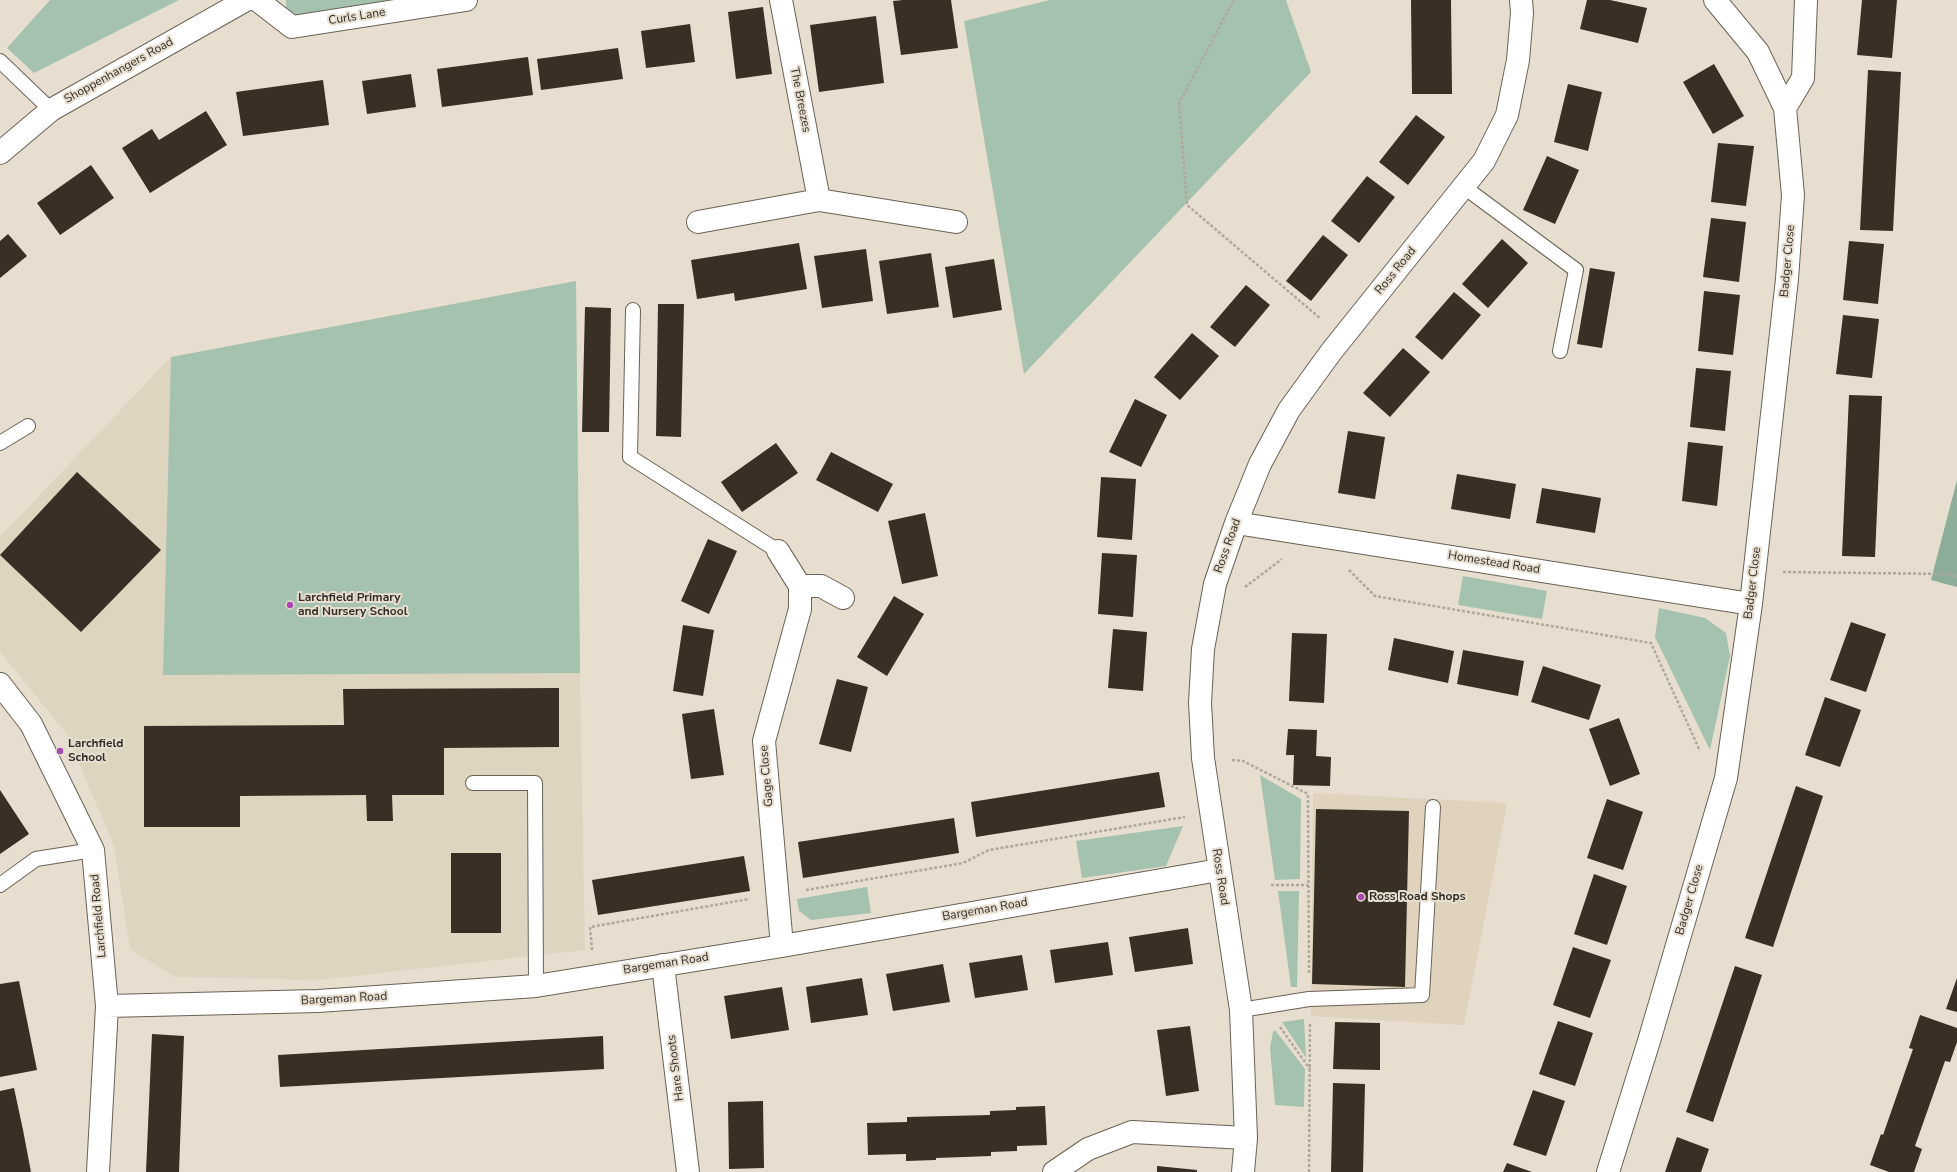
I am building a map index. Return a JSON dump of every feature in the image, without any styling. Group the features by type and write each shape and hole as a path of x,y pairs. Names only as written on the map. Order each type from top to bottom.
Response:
{"street":[{"name":"Shoppenhangers Road","path":"0,153 50,110 246,0"},
{"name":"Curls Lane","path":"257,0 292,27 466,0"},
{"name":"The Breezes","path":"780,0 819,200"},
{"name":"Ross Road","path":"1243,1172 1246,1138 1241,1010 1203,758 1200,703 1203,650 1214,584 1236,523 1260,464 1289,410 1343,338 1484,161 1507,115 1518,60 1522,13 1521,0"},
{"name":"Badger Close","path":"1608,1172 1649,1041 1726,778 1755,572 1786,286 1793,195 1785,108 1758,52 1715,0"},
{"path":"1785,108 1803,78 1806,0"},
{"path":"698,222 819,200 956,222"},
{"name":"Homestead Road","path":"1236,523 1751,604"},
{"path":"778,551 800,586 821,586 843,598"},
{"name":"Gage Close","path":"782,946 764,741 800,610 800,586"},
{"name":"Larchfield Road","path":"0,684 31,724 93,850 107,1006 98,1172"},
{"name":"Bargeman Road","path":"107,1006 318,1001 536,986 663,964 782,946 1219,870"},
{"name":"Hare Shoots","path":"663,964 688,1172"},
{"path":"1054,1172 1088,1149 1132,1132 1246,1138"}],"lane":[{"path":"0,61 50,110"},
{"path":"1464,187 1576,270 1560,351"},
{"path":"633,310 630,456 778,551"},
{"path":"0,444 28,426"},
{"path":"473,783 535,783 536,986"},
{"path":"1241,1010 1309,999 1422,995 1433,807"},
{"path":"0,885 36,859 93,850"}],"path":[{"path":"1234,0 1179,103 1187,205 1343,338"},
{"path":"1209,614 1321,537 1333,554 1375,596 1651,643 1702,754"},
{"path":"1755,572 1948,574 1957,577"},
{"path":"1203,758 1243,761 1308,794 1310,1069 1309,1172"},
{"path":"594,976 590,927 963,863 989,850 1211,812"},
{"path":"1271,885 1308,885"},
{"path":"1266,1007 1310,1069"}],"shaded area":[{"name":"Larchfield Primary and Nursery School","path":"576,281 580,673 585,950 318,980 175,977 130,949 114,846 66,733 0,652 0,537 171,357"},
{"path":"1313,793 1507,803 1464,1025 1311,1016"}],"green space":[{"path":"50,0 179,0 34,73 7,48"},
{"path":"286,0 403,0 293,16 286,10"},
{"path":"1050,0 1286,0 1311,72 1024,374 964,21"},
{"path":"576,281 580,673 163,675 171,357"},
{"path":"1957,480 1957,587 1931,580"},
{"path":"1463,576 1547,591 1542,619 1458,605"},
{"path":"1659,608 1705,618 1726,633 1730,656 1710,750 1655,637"},
{"path":"1260,775 1301,799 1300,879 1275,880"},
{"path":"1183,826 1166,866 1082,878 1076,841"},
{"path":"867,887 871,913 811,920 799,911 797,899"},
{"path":"1278,891 1299,891 1297,987 1291,987"},
{"path":"1304,1019 1306,1058 1282,1022"},
{"path":"1275,1030 1305,1069 1304,1107 1275,1105 1270,1048 1273,1032"}],"building":[{"path":"951,0 958,48 901,55 893,1"},
{"path":"1411,0 1451,0 1452,94 1412,94"},
{"path":"1587,0 1610,0 1647,8 1638,43 1580,29"},
{"path":"1862,0 1897,0 1892,58 1857,55"},
{"path":"763,7 772,74 736,79 728,12"},
{"path":"876,16 884,83 819,92 810,25"},
{"path":"690,24 695,62 646,68 641,31"},
{"path":"618,48 623,79 541,90 537,59"},
{"path":"528,57 533,95 442,107 437,69"},
{"path":"1714,64 1744,116 1713,134 1683,82"},
{"path":"1868,70 1901,72 1893,231 1860,230"},
{"path":"411,74 416,107 367,114 362,81"},
{"path":"323,80 329,125 243,136 236,92"},
{"path":"1568,84 1602,92 1588,151 1554,142"},
{"path":"206,111 227,145 150,193 122,148 152,129 159,140"},
{"path":"1416,115 1445,137 1408,185 1379,162"},
{"path":"1718,143 1754,146 1746,206 1711,202"},
{"path":"1547,156 1579,170 1555,224 1523,210"},
{"path":"91,165 114,198 60,235 37,203"},
{"path":"1367,176 1395,197 1359,243 1331,221"},
{"path":"1711,218 1746,222 1739,282 1703,277"},
{"path":"8,234 27,256 0,278 0,241"},
{"path":"1323,235 1348,255 1311,301 1286,281"},
{"path":"1502,239 1528,263 1488,308 1462,284"},
{"path":"1849,241 1884,244 1878,304 1843,300"},
{"path":"799,243 807,289 735,301 734,293 697,299 691,260"},
{"path":"866,249 873,301 822,308 814,256"},
{"path":"931,253 939,307 887,314 879,261"},
{"path":"994,259 1002,310 953,318 945,267"},
{"path":"1590,268 1615,272 1602,348 1577,344"},
{"path":"1246,285 1270,305 1235,347 1210,327"},
{"path":"1704,291 1740,295 1733,355 1698,351"},
{"path":"1454,292 1481,315 1442,360 1415,337"},
{"path":"658,304 684,304 681,437 656,436"},
{"path":"585,307 611,308 609,432 582,432"},
{"path":"1843,315 1879,319 1872,378 1836,374"},
{"path":"1192,333 1219,356 1180,400 1154,377"},
{"path":"1403,348 1430,372 1390,417 1363,393"},
{"path":"1696,368 1731,371 1725,431 1690,427"},
{"path":"1849,395 1882,396 1875,557 1842,556"},
{"path":"1135,399 1167,415 1141,467 1109,452"},
{"path":"1348,431 1385,437 1375,499 1338,493"},
{"path":"1688,442 1723,446 1717,506 1682,501"},
{"path":"776,443 798,473 742,512 721,482"},
{"path":"831,452 893,484 878,512 816,480"},
{"path":"77,472 161,550 81,632 0,555"},
{"path":"1457,474 1516,484 1510,519 1451,509"},
{"path":"1101,477 1136,479 1132,540 1097,537"},
{"path":"1542,488 1601,498 1595,533 1536,523"},
{"path":"925,513 938,576 902,584 888,521"},
{"path":"708,539 737,551 709,614 681,601"},
{"path":"1102,553 1137,555 1133,617 1098,614"},
{"path":"894,596 924,614 887,676 857,657"},
{"path":"1851,622 1886,634 1866,692 1830,680"},
{"path":"683,625 714,630 703,696 673,691"},
{"path":"1113,629 1147,632 1143,691 1108,688"},
{"path":"1292,633 1327,634 1324,703 1289,701"},
{"path":"1394,638 1454,651 1448,683 1388,670"},
{"path":"1463,650 1524,661 1518,696 1457,684"},
{"path":"1543,666 1601,685 1589,720 1531,702"},
{"path":"837,679 868,687 851,752 819,744"},
{"path":"559,688 559,747 444,748 444,795 392,795 393,821 367,821 366,795 240,796 240,827 144,827 144,726 344,725 343,689"},
{"path":"1825,697 1861,710 1840,767 1805,755"},
{"path":"714,709 724,775 691,779 682,714"},
{"path":"1619,718 1640,774 1610,786 1589,729"},
{"path":"1288,729 1317,730 1316,756 1331,757 1330,786 1293,785 1294,755 1286,755"},
{"path":"1159,772 1165,807 976,837 971,802"},
{"path":"1796,786 1823,796 1773,947 1745,938"},
{"path":"0,790 29,834 0,854"},
{"path":"1607,799 1643,812 1623,870 1587,858"},
{"name":"Ross Road Shops","path":"1316,809 1409,811 1405,987 1312,984"},
{"path":"954,818 959,853 803,878 798,842"},
{"path":"451,853 501,853 501,933 451,933"},
{"path":"744,856 750,891 598,915 592,880"},
{"path":"1594,874 1627,886 1607,945 1574,934"},
{"path":"1188,928 1193,964 1135,972 1129,937"},
{"path":"1108,942 1113,975 1055,983 1050,950"},
{"path":"1573,947 1611,960 1590,1018 1553,1005"},
{"path":"1022,955 1028,990 975,998 969,963"},
{"path":"943,964 950,1002 893,1011 886,974"},
{"path":"1735,966 1762,975 1713,1122 1686,1112"},
{"path":"862,978 868,1015 811,1023 806,987"},
{"path":"1957,978 1957,1012 1946,1009"},
{"path":"19,981 37,1070 0,1077 0,984"},
{"path":"782,987 789,1030 731,1039 724,996"},
{"path":"1920,1015 1957,1028 1957,1042 1950,1062 1945,1061 1915,1146 1922,1149 1914,1172 1889,1172 1870,1165 1881,1134 1883,1135 1913,1049 1909,1048"},
{"path":"1558,1021 1593,1033 1575,1086 1539,1074"},
{"path":"1335,1022 1380,1023 1380,1070 1333,1069"},
{"path":"1190,1026 1199,1091 1166,1096 1157,1030"},
{"path":"152,1034 184,1036 179,1172 146,1172"},
{"path":"603,1036 604,1069 280,1087 278,1055"},
{"path":"1333,1083 1365,1084 1363,1172 1331,1172"},
{"path":"14,1088 31,1172 0,1172 0,1091"},
{"path":"1533,1090 1565,1101 1546,1156 1513,1145"},
{"path":"763,1101 764,1168 729,1169 728,1102"},
{"path":"1045,1106 1047,1145 1017,1146 1017,1151 991,1152 991,1156 936,1158 936,1160 906,1161 906,1154 868,1155 867,1123 907,1122 907,1117 990,1115 990,1111 1016,1110 1016,1107"},
{"path":"1677,1137 1709,1149 1701,1172 1665,1172"},
{"path":"1507,1163 1532,1172 1503,1172"},
{"path":"1157,1166 1197,1170 1197,1172 1157,1172"}],"place":[{"name":"Larchfield Primary and Nursery School","path":"290,605"},
{"name":"Larchfield School","path":"60,751"},
{"name":"Ross Road Shops","path":"1361,897"}]}
